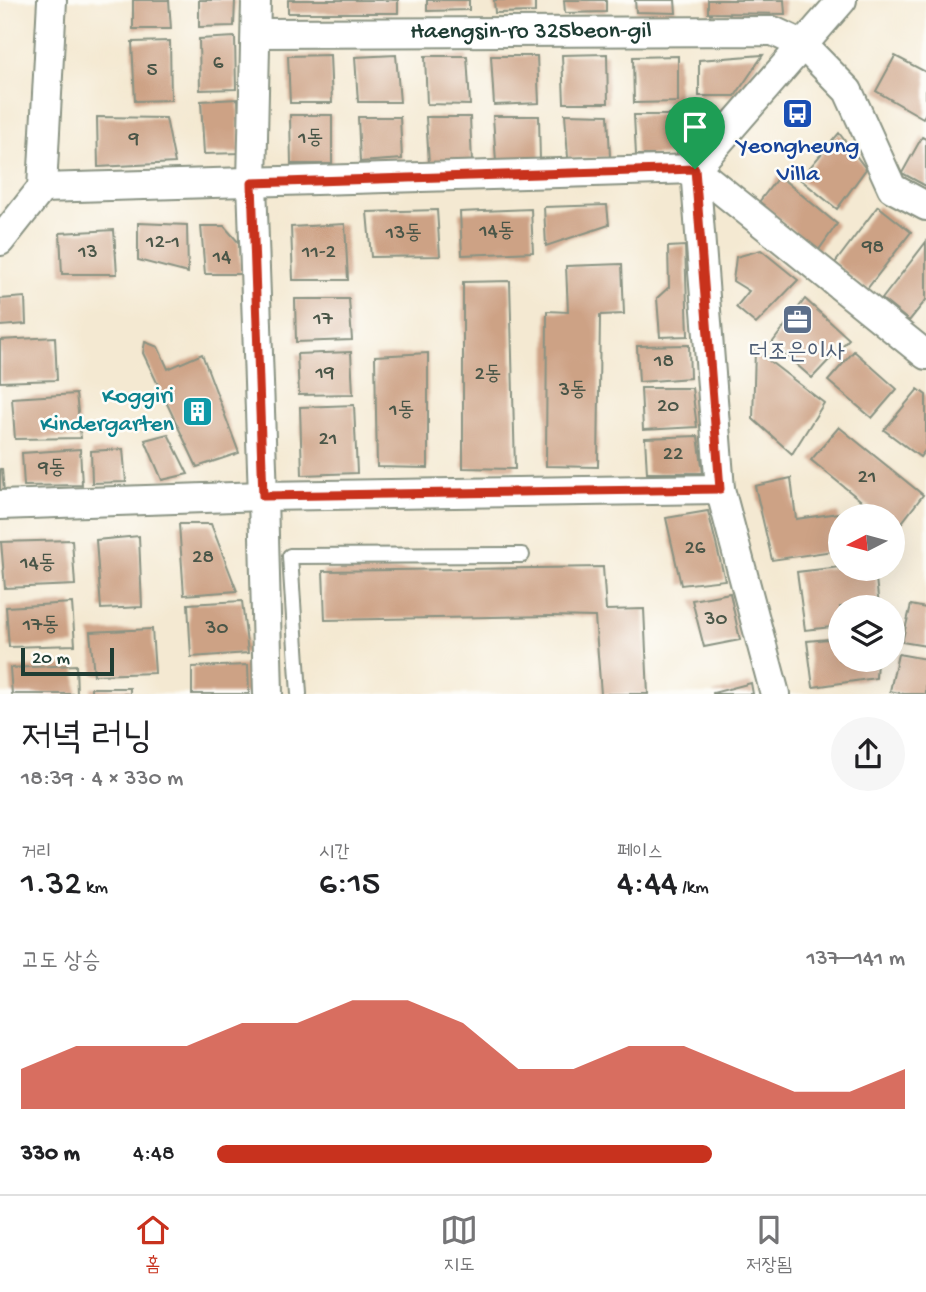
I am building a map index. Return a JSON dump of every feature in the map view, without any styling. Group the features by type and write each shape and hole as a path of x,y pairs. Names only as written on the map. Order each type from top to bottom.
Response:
{"street":[{"path":"0,241 42,188 51,0"},
{"path":"256,0 252,183 268,694"},
{"path":"775,694 720,489 695,169 842,0"},
{"name":"Haengsin-ro 325beon-gil","path":"256,33 773,31 803,44"},
{"path":"803,44 848,91 892,188 926,205"},
{"path":"42,188 695,169 926,355"},
{"path":"0,505 263,496 720,489"}],"lane":[{"path":"299,694 290,556 522,555"}],"building":[{"path":"133,0 169,0 171,29 133,29"},
{"path":"199,0 235,0 234,26 199,27"},
{"path":"288,0 398,0 398,13 288,13"},
{"path":"427,0 469,0 469,10 427,11"},
{"path":"494,0 535,0 535,12 495,13"},
{"path":"564,0 606,0 606,12 565,13"},
{"path":"635,0 675,0 676,13 636,12"},
{"path":"708,0 784,0 785,14 708,13"},
{"path":"235,37 236,89 200,90 199,39"},
{"path":"170,41 171,100 135,101 132,42"},
{"path":"607,54 608,103 564,103 562,55"},
{"path":"330,55 332,103 290,103 288,56"},
{"path":"396,55 400,102 358,102 355,57"},
{"path":"763,55 735,96 699,96 699,60"},
{"path":"425,56 467,56 470,105 427,104"},
{"path":"491,56 537,56 539,103 494,105"},
{"path":"678,56 678,102 634,103 633,57"},
{"path":"895,56 926,72 926,113 923,118 876,91"},
{"path":"238,99 240,153 204,154 201,101"},
{"path":"565,114 608,115 610,157 568,158"},
{"path":"290,115 332,115 332,164 291,164"},
{"path":"634,115 675,115 677,155 636,155"},
{"path":"493,116 539,116 540,161 496,162"},
{"path":"97,117 166,118 175,163 98,167"},
{"path":"358,117 400,117 402,159 360,162"},
{"path":"426,117 470,117 472,163 429,163"},
{"path":"839,133 866,169 837,209 800,179"},
{"path":"922,137 926,139 926,186 902,173"},
{"path":"779,176 837,224 818,251 759,202"},
{"path":"607,205 609,225 546,246 544,207"},
{"path":"878,206 911,232 867,289 835,263"},
{"path":"531,209 533,252 462,255 460,212"},
{"path":"437,210 440,256 371,257 367,212"},
{"path":"138,223 187,225 188,273 138,260"},
{"path":"345,224 348,280 293,280 291,227"},
{"path":"201,226 224,226 239,243 241,274 205,274"},
{"path":"114,230 117,274 62,274 60,233"},
{"path":"926,242 926,300 909,321 882,299"},
{"path":"685,246 688,336 660,337 657,298 669,287 668,247"},
{"path":"761,250 798,280 756,324 736,307 749,291 733,281 736,257"},
{"path":"622,264 624,314 600,315 598,467 546,466 547,311 568,312 566,266"},
{"path":"510,281 515,469 463,468 463,282"},
{"path":"25,297 26,324 0,326 0,299"},
{"path":"295,299 349,299 352,340 296,342"},
{"path":"805,299 849,339 812,378 772,343"},
{"path":"55,337 57,380 0,382 0,340"},
{"name":"Koggiri Kindergarten","path":"145,342 158,347 168,369 202,354 239,453 197,467 143,353"},
{"path":"689,345 690,378 639,382 637,346"},
{"path":"755,350 824,403 792,454 753,419"},
{"path":"854,351 897,389 872,418 828,381"},
{"path":"351,352 353,394 299,395 297,354"},
{"path":"428,353 428,468 377,467 375,356"},
{"path":"641,388 692,388 697,427 643,430"},
{"path":"918,389 926,395 926,449 920,457 884,430"},
{"path":"76,394 81,438 15,439 12,398"},
{"path":"354,405 357,473 302,475 300,407"},
{"path":"839,427 923,495 905,518 905,504 865,504 811,460"},
{"path":"168,434 188,474 162,480 145,440"},
{"path":"698,436 703,473 647,473 645,438"},
{"path":"80,449 82,485 24,486 22,453"},
{"path":"123,449 126,482 92,483 91,451"},
{"path":"2,469 4,492 0,492"},
{"path":"791,478 796,519 828,515 828,552 772,560 755,486"},
{"path":"708,511 725,580 681,585 666,518"},
{"path":"179,524 211,524 237,591 184,595"},
{"path":"139,536 142,607 101,609 96,540"},
{"path":"72,540 75,585 5,588 1,542"},
{"path":"603,567 606,610 644,609 648,694 601,694 595,617 325,620 323,571"},
{"path":"828,568 828,581 876,581 878,595 828,595 828,627 805,630 797,572"},
{"path":"730,593 740,640 704,647 692,600"},
{"path":"242,601 248,653 191,657 188,604"},
{"path":"72,603 75,645 9,647 6,607"},
{"path":"911,605 926,608 926,646 905,642"},
{"path":"152,629 155,673 94,675 90,632"},
{"path":"828,639 828,672 876,672 876,678 813,687 807,641"},
{"path":"905,655 926,659 926,694 890,691 894,672 905,672"},
{"path":"76,665 77,694 12,694 10,668"},
{"path":"248,665 249,694 192,694 192,667"},
{"path":"751,683 753,694 713,694 713,693"},
{"path":"91,688 130,688 130,694 91,694"}],"place":[{"name":"Yeongheung Villa","path":"798,113"},
{"name":"더조은이사","path":"797,319"},
{"name":"Koggiri Kindergarten","path":"197,411"}],"route":[{"path":"695,169 720,489 263,496 252,183 695,169"}]}
